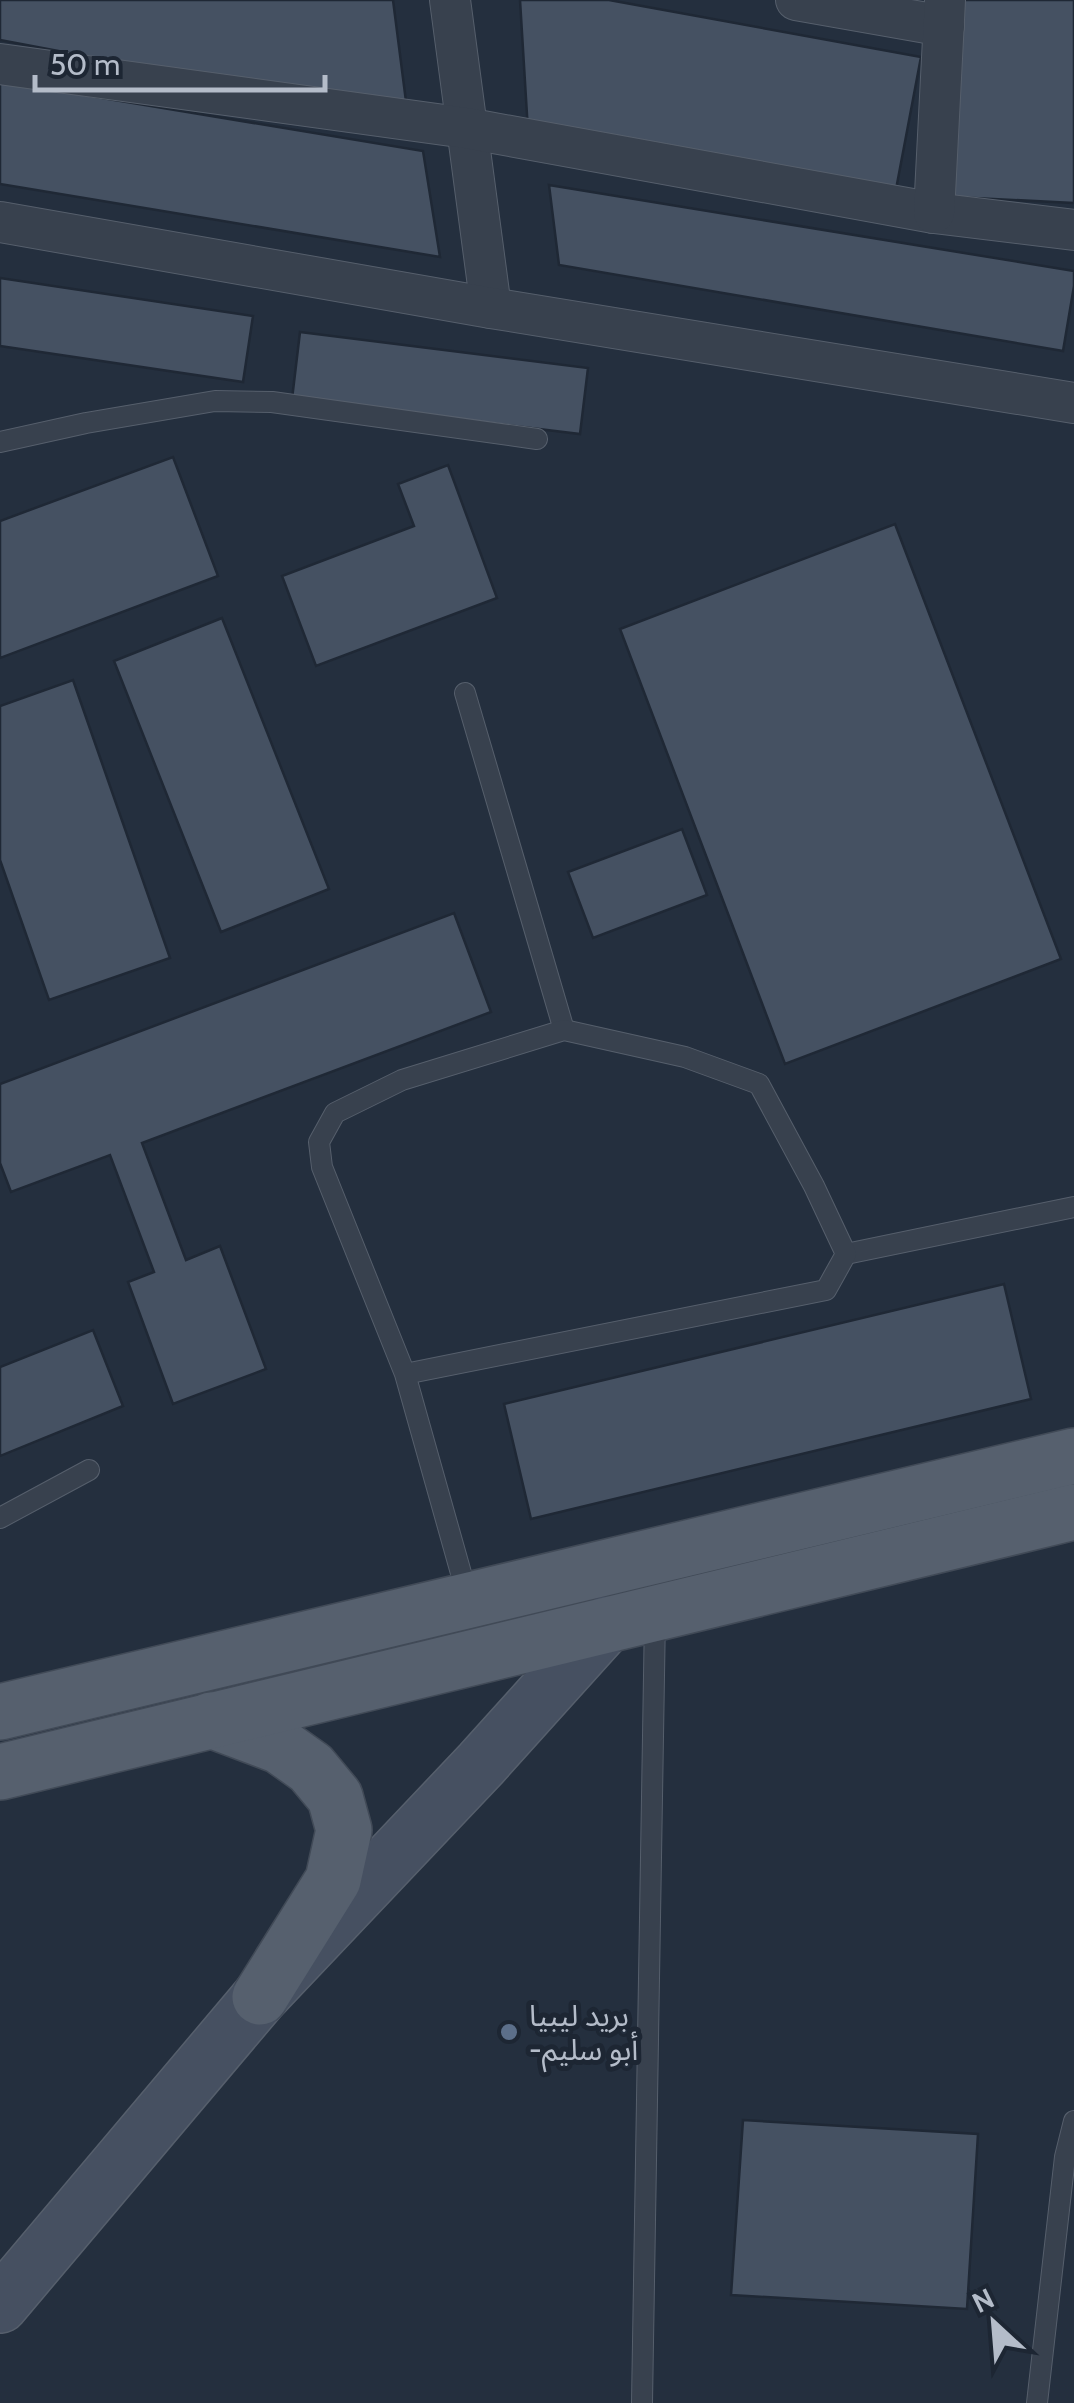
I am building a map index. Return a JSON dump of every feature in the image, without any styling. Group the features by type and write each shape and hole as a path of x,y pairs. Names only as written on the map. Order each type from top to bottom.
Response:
{"main road":[{"path":"0,1712 1074,1456"},
{"path":"0,1772 1074,1512"},
{"path":"0,2305 260,1997 481,1764 631,1619"},
{"path":"211,1720 280,1746 311,1768 335,1798 344,1830 333,1880 260,1997"}],"street":[{"path":"450,0 491,308"},
{"path":"796,0 945,13 934,213"},
{"path":"0,64 466,128 934,213 1074,230"},
{"path":"0,222 1074,404"}],"lane":[{"path":"0,442 86,422 215,401 272,402 536,439"},
{"path":"465,693 564,1030"},
{"path":"468,1599 404,1374 322,1166 319,1142 335,1113 402,1080 564,1030 685,1057 759,1084 846,1254"},
{"path":"404,1374 826,1290 846,1254 1074,1208"},
{"path":"0,1518 90,1470"},
{"path":"631,1619 642,2403"},
{"path":"1037,2403 1065,2157 1074,2121"}],"building":[{"path":"0,0 393,0 408,117 0,40"},
{"path":"520,0 609,0 921,57 894,200 528,131"},
{"path":"963,0 1074,0 1074,203 953,197"},
{"path":"0,81 423,151 440,257 0,184"},
{"path":"549,185 1074,271 1063,351 559,265"},
{"path":"0,278 253,316 243,382 0,346"},
{"path":"300,332 588,368 580,434 292,399"},
{"path":"173,457 218,576 0,658 0,521"},
{"path":"448,465 497,598 316,666 282,576 414,526 398,484"},
{"path":"895,524 1061,959 785,1064 620,629"},
{"path":"222,618 329,889 221,932 114,661"},
{"path":"73,680 170,958 49,1000 0,860 0,706"},
{"path":"682,829 707,895 593,938 568,872"},
{"path":"454,913 491,1012 142,1143 186,1260 220,1246 266,1369 173,1404 128,1282 154,1272 110,1155 11,1192 0,1163 0,1084"},
{"path":"1004,1284 1031,1399 531,1519 504,1404"},
{"path":"93,1330 123,1406 0,1456 0,1367"},
{"path":"743,2120 978,2134 967,2309 731,2295"}],"place":[{"name":"بريد ليبيا -أبو سليم","path":"509,2032"}]}
